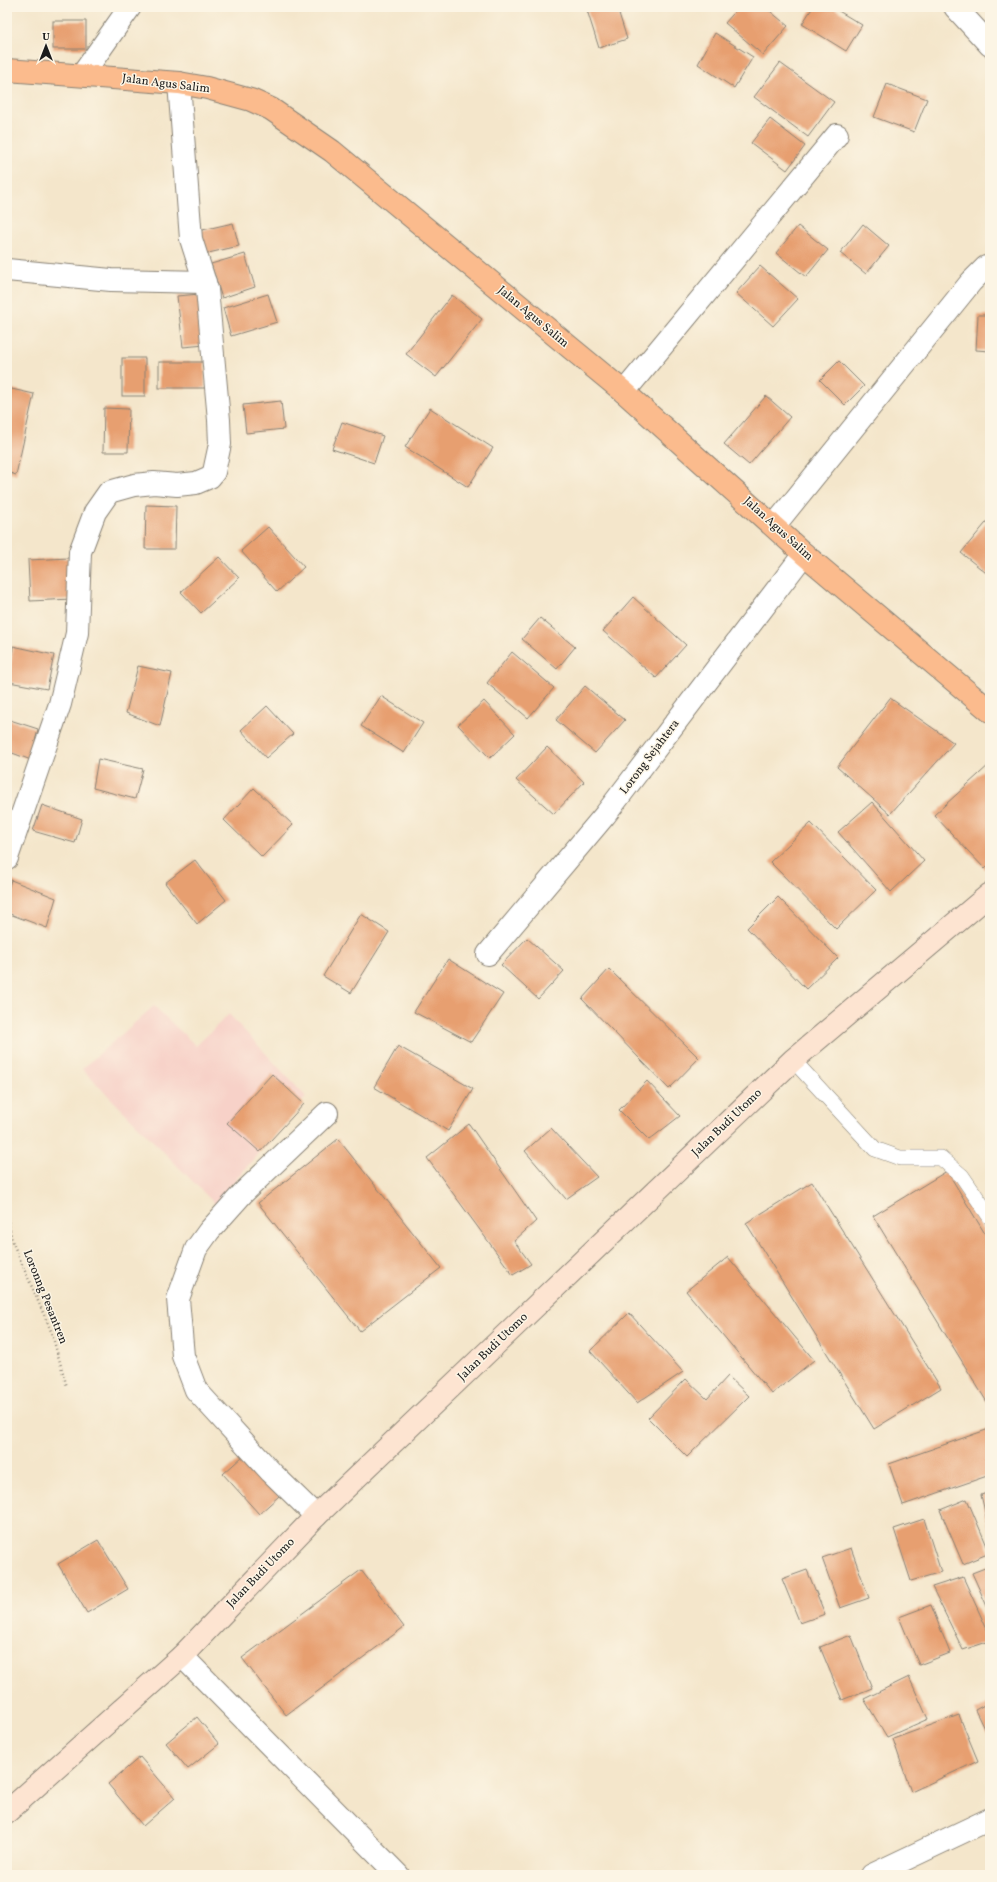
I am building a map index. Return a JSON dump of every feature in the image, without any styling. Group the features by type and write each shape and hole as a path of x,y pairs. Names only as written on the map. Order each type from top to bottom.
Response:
{"main road":[{"name":"Jalan Agus Salim","path":"7,70 179,83 207,88 252,100 271,109 332,151 624,392 804,554 990,711"},
{"name":"Jalan Budi Utomo","path":"7,1812 182,1656 316,1516 793,1060 990,894"}],"street":[{"path":"82,75 130,7"},
{"path":"955,7 990,45"},
{"path":"7,858 60,704 77,633 80,552 95,512 109,492 134,484 154,483 177,485 196,483 210,477 214,472 220,444 219,420 205,282 191,239 179,83"},
{"path":"624,392 837,135"},
{"path":"774,526 971,282 986,267 990,268"},
{"path":"7,270 111,280 205,282"},
{"name":"Lorong Sejahtera","path":"488,954 605,815 804,554"},
{"path":"316,1516 271,1472 196,1390 183,1356 178,1299 196,1249 209,1231 243,1194 327,1113"},
{"path":"182,1656 398,1875"},
{"path":"872,1875 990,1819"}],"lane":[{"path":"793,1060 875,1149 900,1158 941,1158 962,1176 990,1217"}],"path":[{"name":"Loronng Pesantren","path":"7,1214 12,1241 51,1331 66,1387"}],"shaded area":[{"path":"154,1006 196,1046 229,1014 306,1097 215,1204 82,1069"}],"building":[{"path":"586,7 617,7 627,39 599,48"},
{"path":"739,7 765,7 788,26 763,55 725,23"},
{"path":"813,7 832,7 862,25 846,51 802,24"},
{"path":"53,21 86,21 86,49 53,49"},
{"path":"715,33 753,57 734,88 698,64"},
{"path":"780,63 834,102 808,137 754,97"},
{"path":"887,84 927,99 914,132 874,117"},
{"path":"770,119 805,146 787,170 751,143"},
{"path":"233,223 239,246 204,254 198,231"},
{"path":"863,224 889,246 866,274 840,253"},
{"path":"798,226 828,250 806,277 776,253"},
{"path":"245,254 255,287 222,298 211,264"},
{"path":"760,266 798,299 773,326 736,293"},
{"path":"200,294 205,345 183,347 177,296"},
{"path":"268,294 277,322 231,336 223,308"},
{"path":"452,295 482,319 436,377 406,354"},
{"path":"978,315 990,315 990,351 976,350"},
{"path":"122,358 145,358 145,396 122,396"},
{"path":"839,361 864,386 845,405 820,380"},
{"path":"159,362 205,362 205,388 159,388"},
{"path":"7,388 34,394 16,475 7,472"},
{"path":"766,396 790,417 749,465 724,444"},
{"path":"281,401 284,429 246,433 243,405"},
{"path":"104,408 129,409 128,452 103,452"},
{"path":"430,408 493,448 468,487 405,447"},
{"path":"342,422 383,436 374,463 332,449"},
{"path":"146,505 176,506 175,549 145,549"},
{"path":"990,518 990,576 961,553"},
{"path":"268,527 304,567 277,592 241,551"},
{"path":"219,557 239,578 201,613 181,592"},
{"path":"69,558 72,599 30,601 28,560"},
{"path":"633,597 686,645 656,678 603,631"},
{"path":"540,618 575,647 557,669 522,639"},
{"path":"13,646 54,655 47,689 9,682"},
{"path":"512,652 554,688 528,718 487,683"},
{"path":"138,666 172,673 160,726 126,713"},
{"path":"585,686 625,720 595,753 556,720"},
{"path":"381,696 423,723 404,753 361,726"},
{"path":"890,698 954,743 890,814 837,767"},
{"path":"484,701 515,734 490,758 458,725"},
{"path":"267,706 293,734 266,758 241,730"},
{"path":"7,719 38,729 31,760 7,751"},
{"path":"547,747 584,782 554,814 516,780"},
{"path":"98,759 143,769 135,799 93,788"},
{"path":"990,764 990,864 985,869 934,815"},
{"path":"254,788 293,825 262,857 224,820"},
{"path":"872,802 924,861 891,892 838,832"},
{"path":"42,805 82,819 75,843 33,831"},
{"path":"811,823 876,890 836,929 770,862"},
{"path":"195,860 226,900 197,924 165,883"},
{"path":"11,880 56,898 47,928 7,913 7,892"},
{"path":"778,897 838,958 806,989 747,928"},
{"path":"361,914 389,932 351,993 323,976"},
{"path":"527,938 564,971 538,999 501,965"},
{"path":"448,959 503,994 471,1042 414,1012"},
{"path":"609,969 699,1058 669,1089 582,999"},
{"path":"398,1046 473,1089 448,1131 374,1087"},
{"path":"272,1074 304,1104 260,1152 227,1123"},
{"path":"647,1081 680,1116 649,1140 619,1110"},
{"path":"469,1124 536,1221 514,1241 531,1264 513,1275 427,1158"},
{"path":"551,1128 597,1177 566,1199 525,1151"},
{"path":"338,1139 441,1268 360,1331 258,1203"},
{"path":"947,1171 990,1242 990,1407 873,1216"},
{"path":"812,1182 941,1388 874,1429 746,1223"},
{"path":"728,1257 814,1360 772,1394 686,1291"},
{"path":"629,1313 683,1372 637,1403 590,1351"},
{"path":"728,1376 749,1396 687,1457 648,1418 686,1379 707,1399"},
{"path":"989,1429 990,1475 903,1505 889,1464"},
{"path":"243,1456 279,1496 259,1514 223,1474"},
{"path":"990,1492 990,1529 989,1529 981,1495"},
{"path":"967,1499 990,1553 963,1564 940,1510"},
{"path":"924,1519 941,1572 911,1581 894,1529"},
{"path":"98,1540 128,1589 87,1613 58,1564"},
{"path":"851,1548 869,1598 840,1608 822,1558"},
{"path":"990,1566 990,1613 972,1573"},
{"path":"361,1570 404,1627 286,1715 242,1658"},
{"path":"807,1570 825,1614 800,1623 782,1579"},
{"path":"963,1577 990,1636 990,1641 963,1650 932,1587"},
{"path":"931,1605 950,1653 919,1665 899,1617"},
{"path":"851,1635 872,1688 842,1700 820,1647"},
{"path":"909,1677 928,1719 887,1737 864,1699"},
{"path":"990,1702 990,1741 975,1710"},
{"path":"959,1715 978,1761 911,1792 893,1739"},
{"path":"197,1717 219,1744 188,1769 166,1743"},
{"path":"140,1757 175,1798 143,1826 108,1784"}]}
